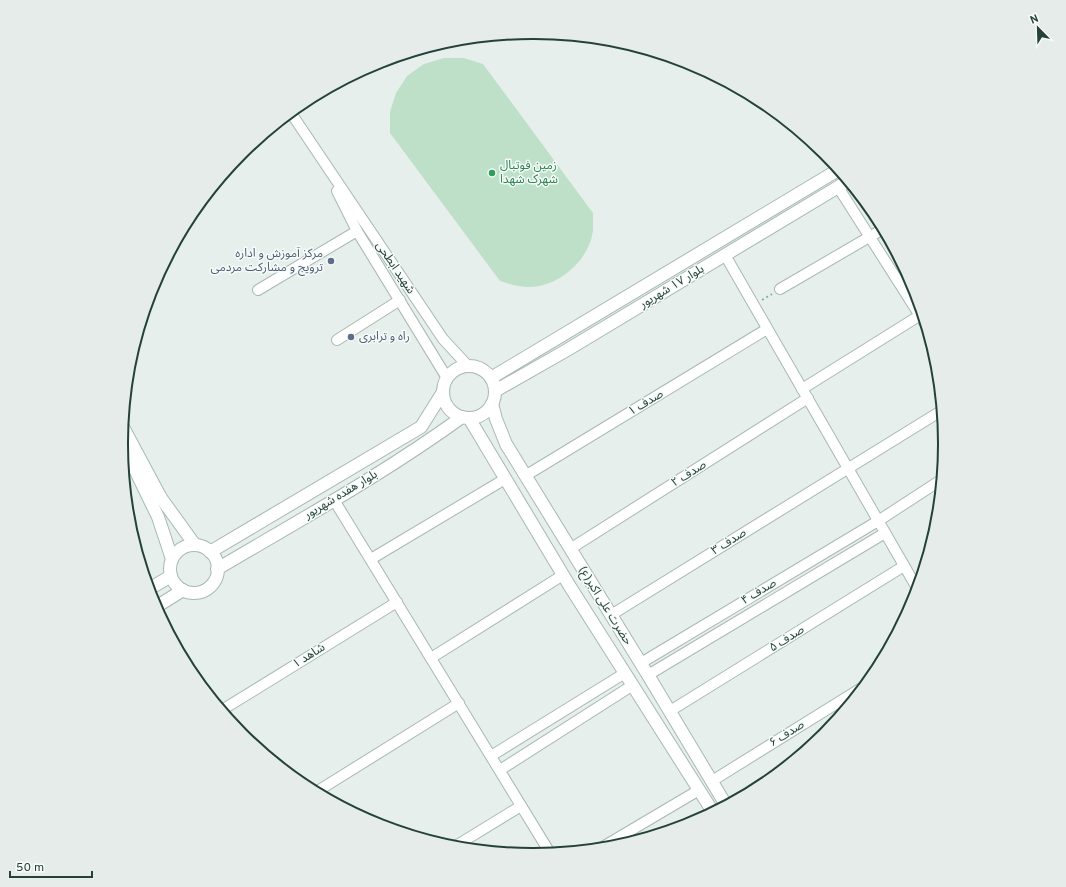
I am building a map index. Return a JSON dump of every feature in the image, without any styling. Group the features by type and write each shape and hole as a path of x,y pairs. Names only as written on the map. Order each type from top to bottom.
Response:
{"street":[{"name":"شهید ابطحی","path":"294,117 443,339 468,366"},
{"name":"شهید ابطحی","path":"327,167 339,196 358,231 447,378"},
{"name":"بلوار ۱۷ شهریور","path":"491,378 833,173"},
{"path":"843,184 870,237 911,301"},
{"name":"بلوار ۱۷ شهریور","path":"495,391 567,350 843,184"},
{"path":"258,290 358,231"},
{"path":"780,289 878,232"},
{"path":"725,255 913,582"},
{"path":"337,340 400,300"},
{"path":"802,389 918,319"},
{"name":"صدف ۱","path":"525,476 768,329"},
{"path":"468,366 481,369 491,378 495,391 492,404 482,414 466,417 452,412 445,403 443,392 447,378 455,369 468,366"},
{"name":"بلوار هفده شهریور","path":"210,552 421,427 443,392"},
{"name":"صدف ۲","path":"570,549 808,398"},
{"name":"حضرت علی اکبر(ع)","path":"492,404 506,444 536,495 641,663 723,800"},
{"name":"صدف ۳","path":"611,615 937,414"},
{"name":"حضرت علی اکبر(ع)","path":"466,417 710,807"},
{"name":"بلوار هفده شهریور","path":"217,569 334,500 466,417"},
{"path":"128,437 161,498 195,545"},
{"path":"128,456 158,516 172,559"},
{"path":"371,559 505,479"},
{"name":"صدف ۴","path":"641,663 878,521 935,484"},
{"path":"521,504 536,495"},
{"path":"334,500 547,847"},
{"name":"صدف ۴","path":"648,675 885,533"},
{"path":"195,545 203,547 210,552 216,561 217,573 213,582 206,589 193,593 183,590 174,583 171,576 170,567 172,559 180,550 187,546 195,545"},
{"name":"صدف ۵","path":"670,711 904,566"},
{"path":"431,658 563,574"},
{"path":"154,586 171,576"},
{"path":"162,604 183,590"},
{"name":"شاهد ۱","path":"227,707 396,602"},
{"path":"491,756 641,663"},
{"path":"500,770 648,675"},
{"name":"صدف ۶","path":"712,781 848,697"},
{"path":"322,788 459,703"},
{"path":"616,839 699,790"},
{"path":"463,842 521,806"}],"path":[{"path":"754,305 780,289"}],"green space":[{"name":"زمین فوتبال شهرک شهدا","path":"444,58 464,58 483,64 593,213 593,231 587,250 574,267 558,279 539,286 529,287 500,281 390,133 390,112 396,93 407,76 424,64"}],"place":[{"name":"زمین فوتبال شهرک شهدا","path":"492,173"},
{"name":"مرکز آموزش و اداره ترویج و مشارکت مردمی","path":"331,261"},
{"name":"راه و ترابری","path":"351,337"}]}
